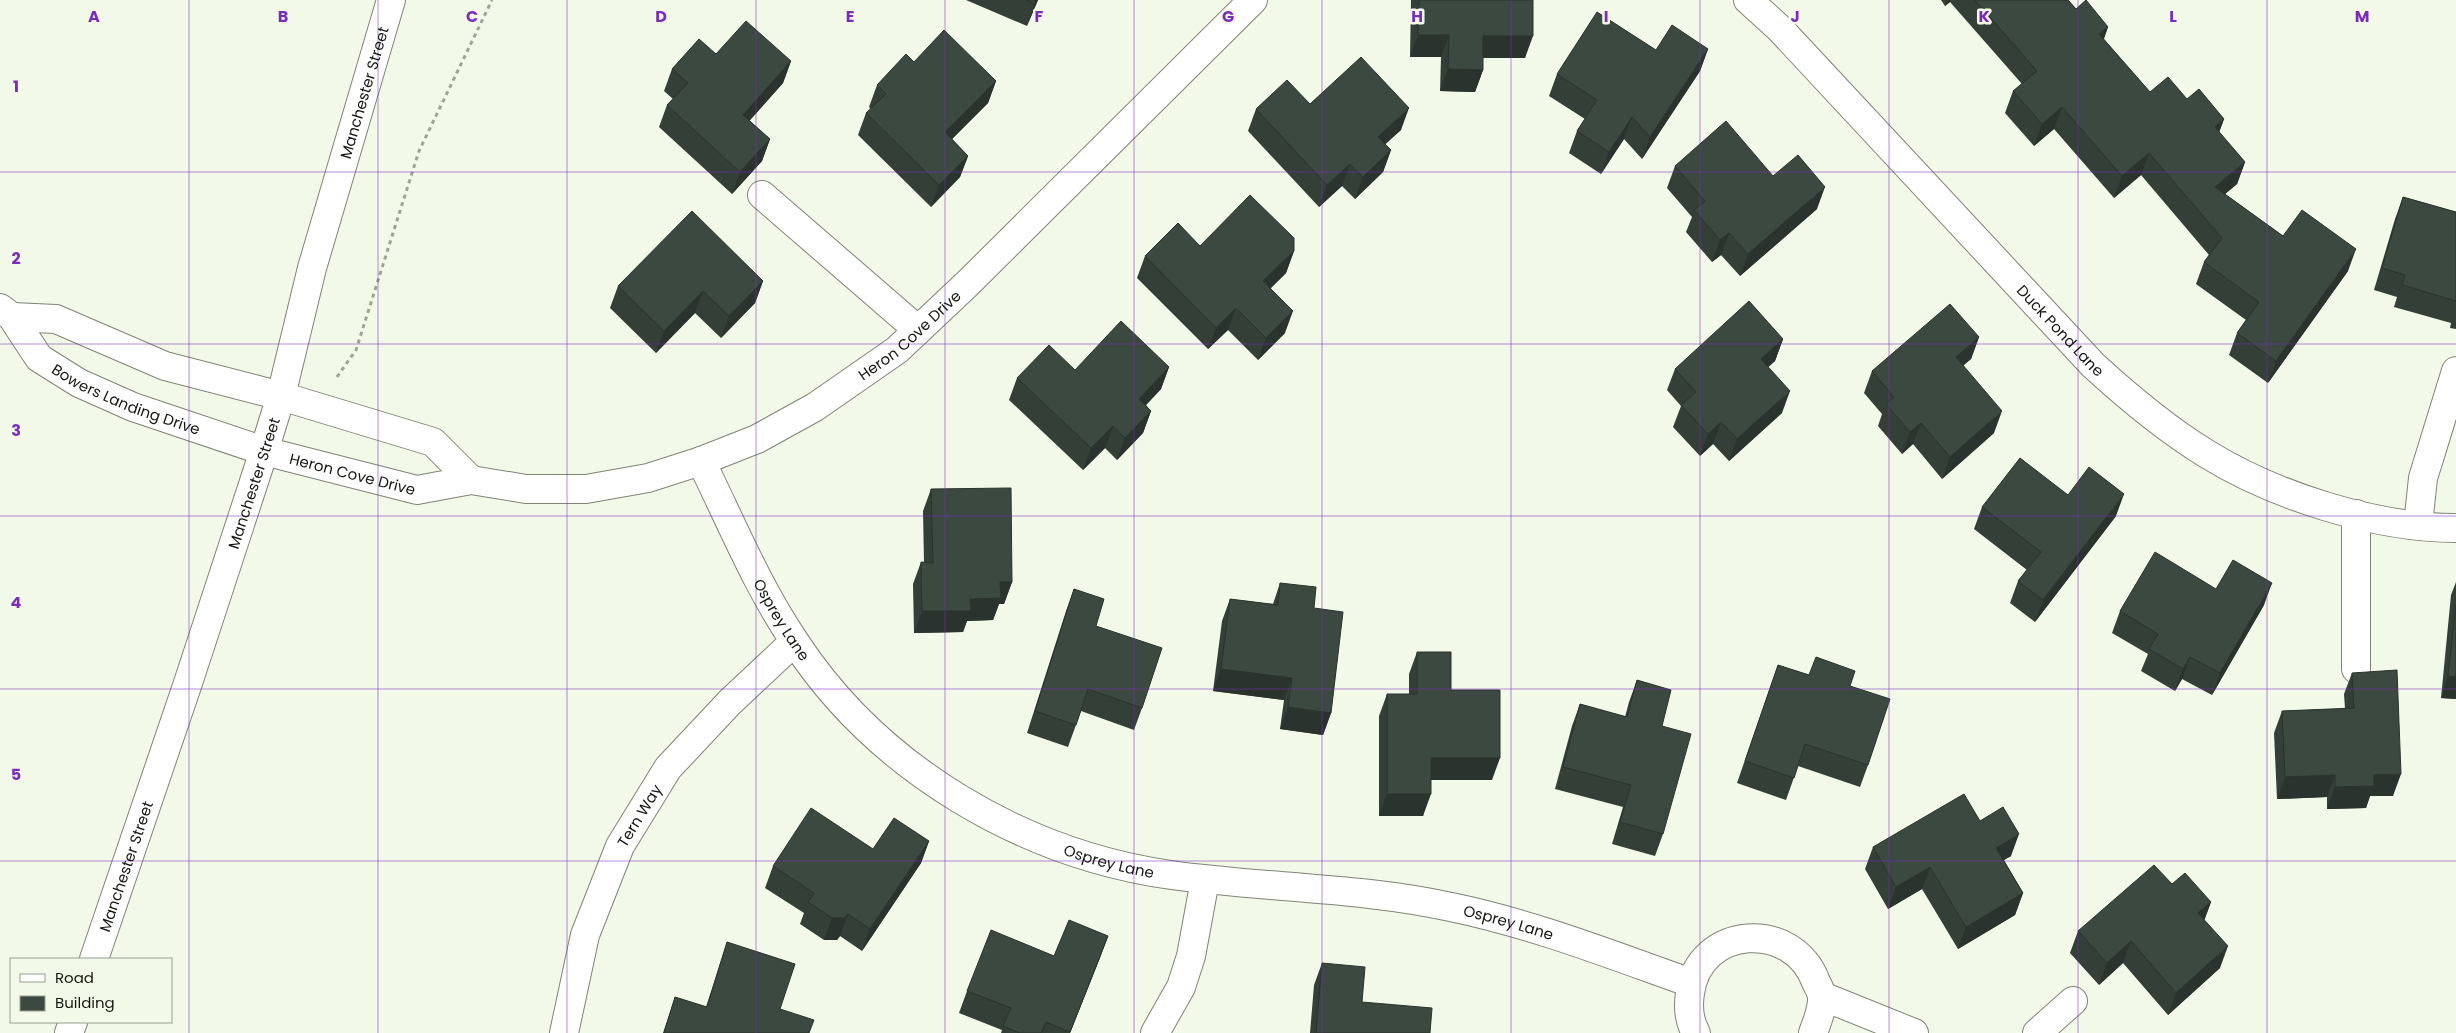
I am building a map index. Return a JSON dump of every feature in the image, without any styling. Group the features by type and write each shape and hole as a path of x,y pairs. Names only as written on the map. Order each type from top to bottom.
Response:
{"street":[{"name":"Manchester Street","path":"94,958 188,683 264,451 281,396 312,268 391,0"},
{"name":"Heron Cove Drive","path":"264,451 417,490 471,480 526,489 586,489 648,478 701,461 757,438 815,407 897,350 1253,0"},
{"name":"Duck Pond Lane","path":"1748,0 1780,29 2074,345 2133,401 2208,455 2246,474 2323,506 2418,525 2456,528"},
{"path":"762,195 918,330"},
{"name":"Bowers Landing Drive","path":"6,312 56,318 165,366 281,396"},
{"name":"Bowers Landing Drive","path":"6,312 39,358 79,383 133,407 264,451"},
{"path":"2418,525 2423,478 2456,370"},
{"path":"281,396 432,442 471,480"},
{"name":"Osprey Lane","path":"701,461 770,602 794,642 812,667 874,735 940,785 990,817 1031,837 1077,855 1122,867 1206,880 1399,898 1450,906 1561,938 1691,982"},
{"path":"2356,514 2356,669"},
{"name":"Tern Way","path":"564,1033 585,935 620,846 668,768 730,702 794,642"},
{"path":"1155,1033 1181,987 1191,956 1206,880"},
{"path":"1696,1033 1688,1005 1691,982 1702,962 1718,947 1740,938 1763,937 1785,944 1801,957 1813,973 1822,996 1813,1033"},
{"path":"1822,996 1914,1033"},
{"path":"2037,1033 2073,1001"}],"path":[{"path":"334,380 356,350 419,151 492,0"}],"building":[{"path":"1026,0 1036,0 1035,4"},
{"path":"1419,0 1533,0 1533,36 1483,36 1483,70 1448,69 1449,35 1418,35"},
{"path":"1975,0 2068,0 2076,9 2086,0 2108,27 2099,34 2150,92 2168,77 2187,99 2199,89 2224,119 2215,127 2245,162 2215,187 2283,236 2302,210 2356,249 2276,361 2237,333 2259,302 2204,262 2222,238 2149,153 2122,176 2062,107 2042,124 2013,91 2037,71"},
{"path":"1597,12 1656,50 1672,25 1708,49 1650,137 1632,117 1609,152 1577,131 1597,100 1557,74"},
{"path":"746,21 791,61 743,115 770,139 740,172 667,105 688,83 672,69 699,39 716,54"},
{"path":"944,30 996,81 945,132 968,156 939,185 866,113 886,94 877,85 906,54 914,62"},
{"path":"1361,57 1409,108 1378,137 1391,150 1363,177 1350,164 1327,185 1256,109 1287,80 1310,104"},
{"path":"1726,121 1773,176 1798,155 1825,187 1748,254 1729,233 1720,240 1694,210 1705,201 1675,166"},
{"path":"1250,195 1294,238 1294,251 1263,281 1293,311 1266,338 1236,308 1216,328 1145,256 1178,223 1200,246"},
{"path":"2403,197 2456,212 2456,301 2402,285 2405,275 2382,268"},
{"path":"692,211 763,281 729,316 703,291 664,331 618,286"},
{"path":"1749,301 1783,339 1761,359 1790,391 1737,439 1721,422 1708,434 1681,405 1696,392 1675,369"},
{"path":"1950,304 1979,337 1956,357 2002,411 1950,457 1921,423 1910,432 1886,404 1894,397 1872,371"},
{"path":"1121,321 1169,367 1139,399 1151,411 1125,438 1113,426 1091,448 1017,378 1049,345 1075,370"},
{"path":"2020,458 2068,495 2089,467 2124,494 2043,600 2018,581 2041,552 1982,507"},
{"path":"1011,488 1012,582 1000,582 1001,598 970,599 971,611 922,611 921,562 933,563 931,489"},
{"path":"2155,552 2216,589 2233,560 2272,583 2220,673 2190,657 2183,669 2149,649 2158,634 2120,611"},
{"path":"1280,583 1316,587 1314,608 1343,612 1331,713 1288,707 1292,678 1221,669 1230,599 1278,605"},
{"path":"1074,589 1104,599 1096,626 1162,648 1142,708 1088,689 1076,725 1035,711"},
{"path":"2456,604 2456,677 2448,676"},
{"path":"1417,652 1451,652 1451,690 1500,690 1500,758 1431,758 1431,794 1387,794 1387,694 1417,694"},
{"path":"1816,657 1855,671 1850,686 1890,699 1868,765 1805,744 1794,778 1745,761 1778,665 1809,675"},
{"path":"2397,670 2401,774 2374,775 2374,786 2335,787 2335,775 2285,777 2282,711 2354,708 2352,673"},
{"path":"1637,680 1671,690 1662,726 1691,734 1663,834 1620,822 1631,785 1563,767 1580,704 1627,717"},
{"path":"1964,794 1980,821 2003,807 2019,834 1996,848 2023,893 1966,927 1930,867 1896,887 1873,847"},
{"path":"811,808 873,849 894,818 929,841 870,929 848,914 845,918 832,918 808,902 814,893 773,866"},
{"path":"2154,865 2172,884 2185,873 2211,902 2198,913 2228,946 2176,993 2131,941 2107,963 2078,931"},
{"path":"1069,920 1108,936 1070,1032 1046,1022 1041,1033 1020,1033 1003,1026 1011,1008 967,991 991,930 1054,956"},
{"path":"727,942 795,964 780,1009 814,1020 809,1033 664,1033 675,997 707,1007"},
{"path":"1322,963 1365,967 1362,1002 1432,1008 1430,1033 1316,1033"}]}
